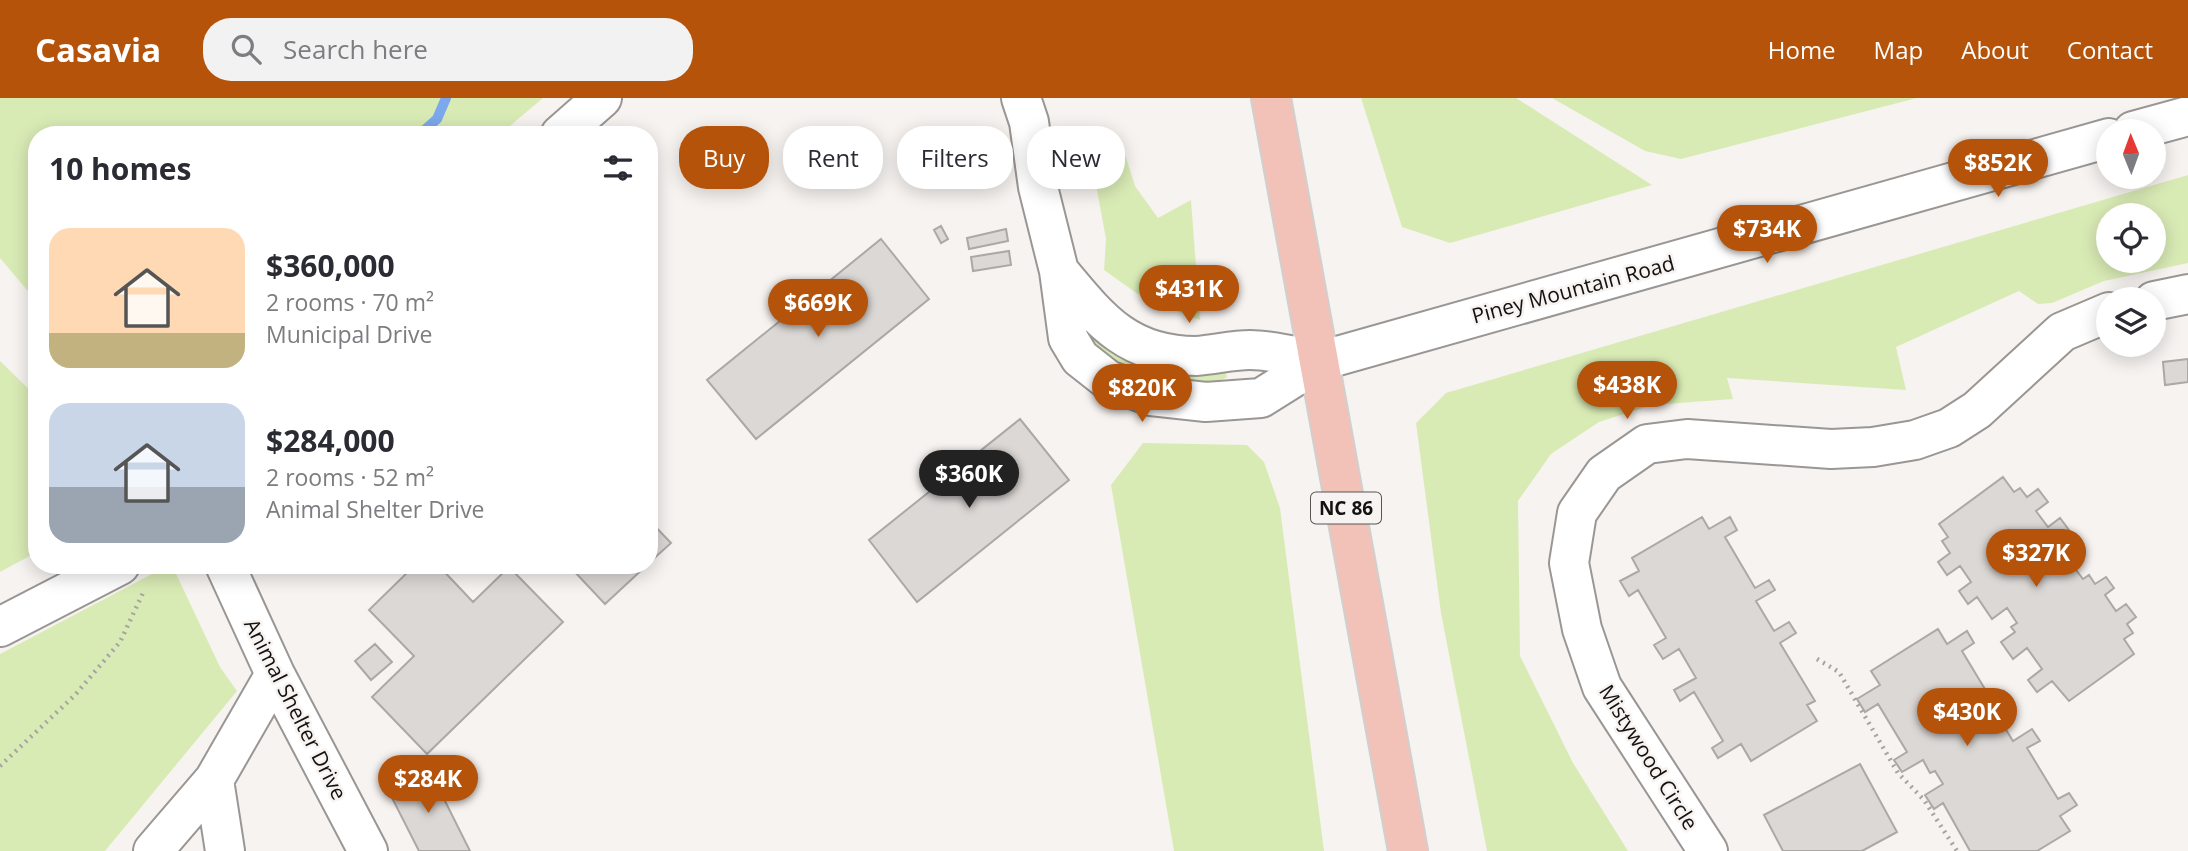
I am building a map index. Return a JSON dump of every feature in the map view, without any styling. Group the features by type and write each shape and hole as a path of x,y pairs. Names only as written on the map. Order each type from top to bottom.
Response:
{"main road":[{"name":"NC 86","path":"1271,98 1408,851"}],"street":[{"path":"570,126 601,98"},
{"name":"Piney Mountain Road","path":"1021,98 1029,122 1038,187 1059,271 1068,338 1080,358 1108,380 1151,396 1206,402 1261,398 1320,361 2096,142"},
{"path":"2166,122 2188,116"},
{"path":"2166,299 2188,294"},
{"name":"Mistywood Circle","path":"1708,851 1602,687 1582,629 1569,563 1577,513 1604,474 1647,444 1687,439 1831,449 1873,447 1915,440 1950,428 1977,410 2062,332 2096,318"},
{"name":"Animal Shelter Drive","path":"229,574 275,674 368,851"},
{"path":"0,627 133,575"},
{"path":"153,851 214,780 275,674"},
{"path":"214,780 225,851"}],"path":[{"path":"0,766 75,695 120,642 133,575"},
{"path":"1817,659 1839,672 1898,773 1924,800 1957,851"}],"green space":[{"path":"0,98 543,98 510,126 28,126 28,291 0,258"},
{"path":"1361,98 1516,98 1652,185 1450,243 1402,227"},
{"path":"1552,98 1917,98 1681,159 1645,151"},
{"path":"1125,154 1135,186 1158,218 1191,200 1200,320 1142,297 1104,270 1106,239 1097,189 1125,189"},
{"path":"2188,175 2188,263 2166,268 2166,203 2096,203 2096,273 2141,273 2104,281 2052,303 2038,304 2019,291 1896,347 1906,390 1727,378 1733,399 1652,405 1599,422 1551,454 1518,501 1520,656 1573,763 1628,851 1487,851 1441,613 1416,423 1446,393 2140,189 2166,189 2166,181"},
{"path":"1082,329 1225,370 1227,377 1204,382 1148,373 1102,352"},
{"path":"0,361 28,388 28,557 0,572"},
{"path":"1143,443 1247,445 1264,462 1280,508 1324,851 1174,851 1111,485"},
{"path":"152,574 176,574 220,667 237,691 105,851 0,851 0,654"}],"building":[{"path":"941,226 948,239 941,243 934,230"},
{"path":"1006,229 1008,241 969,249 967,238"},
{"path":"881,239 929,299 756,439 707,380"},
{"path":"1009,251 1011,265 973,271 971,257"},
{"path":"2188,359 2188,382 2165,385 2163,362"},
{"path":"1020,419 1069,480 917,602 869,540"},
{"path":"2003,477 2014,492 2020,488 2027,497 2038,489 2048,502 2036,511 2048,527 2060,518 2069,530 2057,539 2064,548 2057,554 2068,570 2073,566 2083,579 2089,575 2095,584 2106,577 2114,588 2105,595 2116,611 2126,604 2136,617 2127,624 2133,633 2124,639 2134,654 2069,701 2052,681 2037,692 2028,680 2042,669 2027,648 2013,659 2001,642 2015,632 2011,627 2017,623 2007,608 1992,619 1977,597 1968,604 1959,591 1971,582 1960,566 1947,575 1938,562 1950,553 1942,541 1948,537 1939,524"},
{"path":"1702,517 1709,529 1730,517 1737,530 1725,537 1755,588 1769,580 1775,590 1756,601 1774,631 1789,622 1796,633 1780,643 1815,701 1807,705 1817,721 1751,761 1741,744 1718,758 1712,748 1723,741 1694,692 1680,701 1674,690 1696,678 1679,649 1663,659 1654,645 1666,638 1638,590 1629,596 1620,581 1639,571 1632,558"},
{"path":"658,529 671,543 658,555"},
{"path":"406,574 447,574 473,602 502,574 516,574 563,622 427,754 372,697 414,656 369,610"},
{"path":"577,574 637,574 605,604"},
{"path":"1938,629 1947,644 1967,631 1974,643 1962,651 1991,699 2004,691 2013,707 1993,719 2000,731 2005,728 2013,741 2032,729 2040,741 2027,748 2058,799 2069,793 2077,805 2060,816 2070,831 2037,851 1970,851 1943,803 1934,809 1925,795 1943,784 1935,771 1930,773 1923,760 1902,772 1894,760 1907,752 1878,704 1865,712 1857,699 1880,685 1871,671"},
{"path":"375,644 392,662 371,680 355,661"},
{"path":"1860,764 1897,832 1862,851 1783,851 1764,815"},
{"path":"429,769 470,851 419,851 388,790"}],"waterway":[{"path":"429,126 437,119 446,98"}]}
